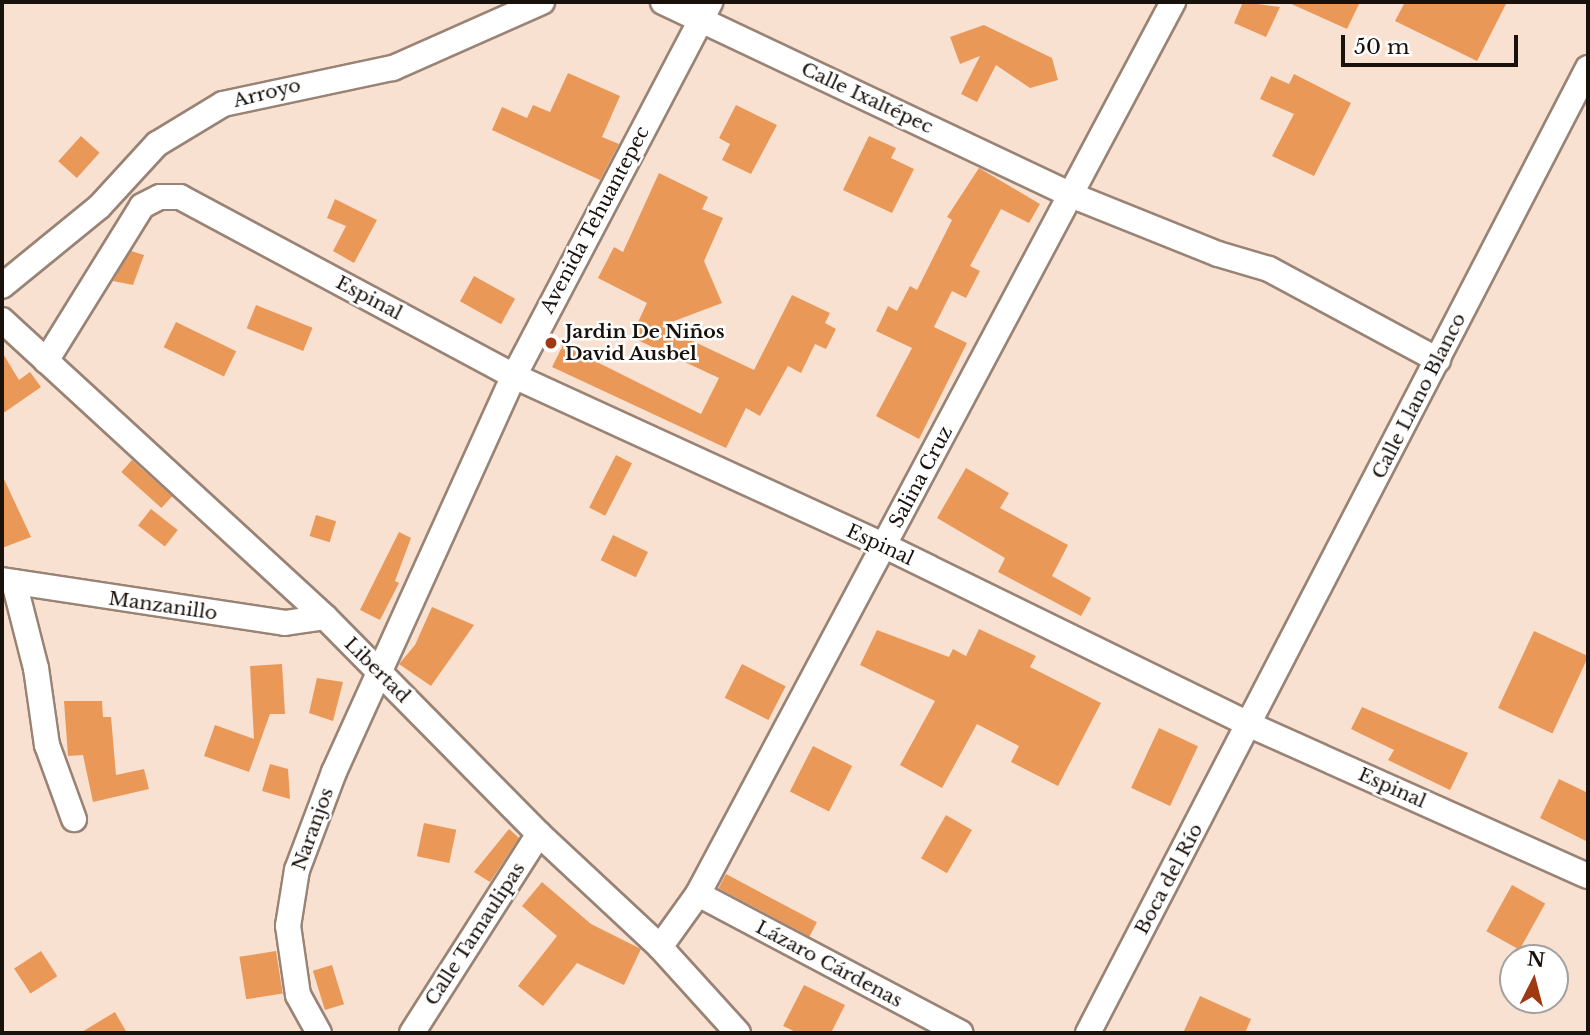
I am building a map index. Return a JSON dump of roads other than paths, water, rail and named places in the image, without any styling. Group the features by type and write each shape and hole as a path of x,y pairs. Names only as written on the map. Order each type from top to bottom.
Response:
{"street":[{"name":"Arroyo","path":"2,286 99,207 157,144 223,104 393,68 542,2"},
{"name":"Calle Ixaltépec","path":"663,2 705,11 1071,195 1218,254 1269,269 1438,360"},
{"name":"Salina Cruz","path":"660,947 698,894 1173,2"},
{"name":"Avenida Tehuantepec","path":"376,669 514,376 705,11"},
{"name":"Calle Llano Blanco","path":"1250,724 1588,68"},
{"name":"Espinal","path":"46,361 142,206 160,197 180,197 514,376 885,546 1250,724 1588,876"},
{"name":"Libertad","path":"2,320 325,617 539,834 660,947 738,1033"},
{"name":"Manzanillo","path":"8,581 285,623 325,617"},
{"path":"8,581 36,668 47,745 74,818"},
{"name":"Naranjos","path":"319,1033 298,995 288,926 291,903 297,870 376,669"},
{"name":"Boca del Río","path":"1088,1033 1250,724"},
{"name":"Calle Tamaulipas","path":"412,1033 539,834"},
{"name":"Lázaro Cárdenas","path":"698,894 960,1033"}],"place":[{"name":"Jardin De Niños David Ausbel","path":"551,343"}]}
